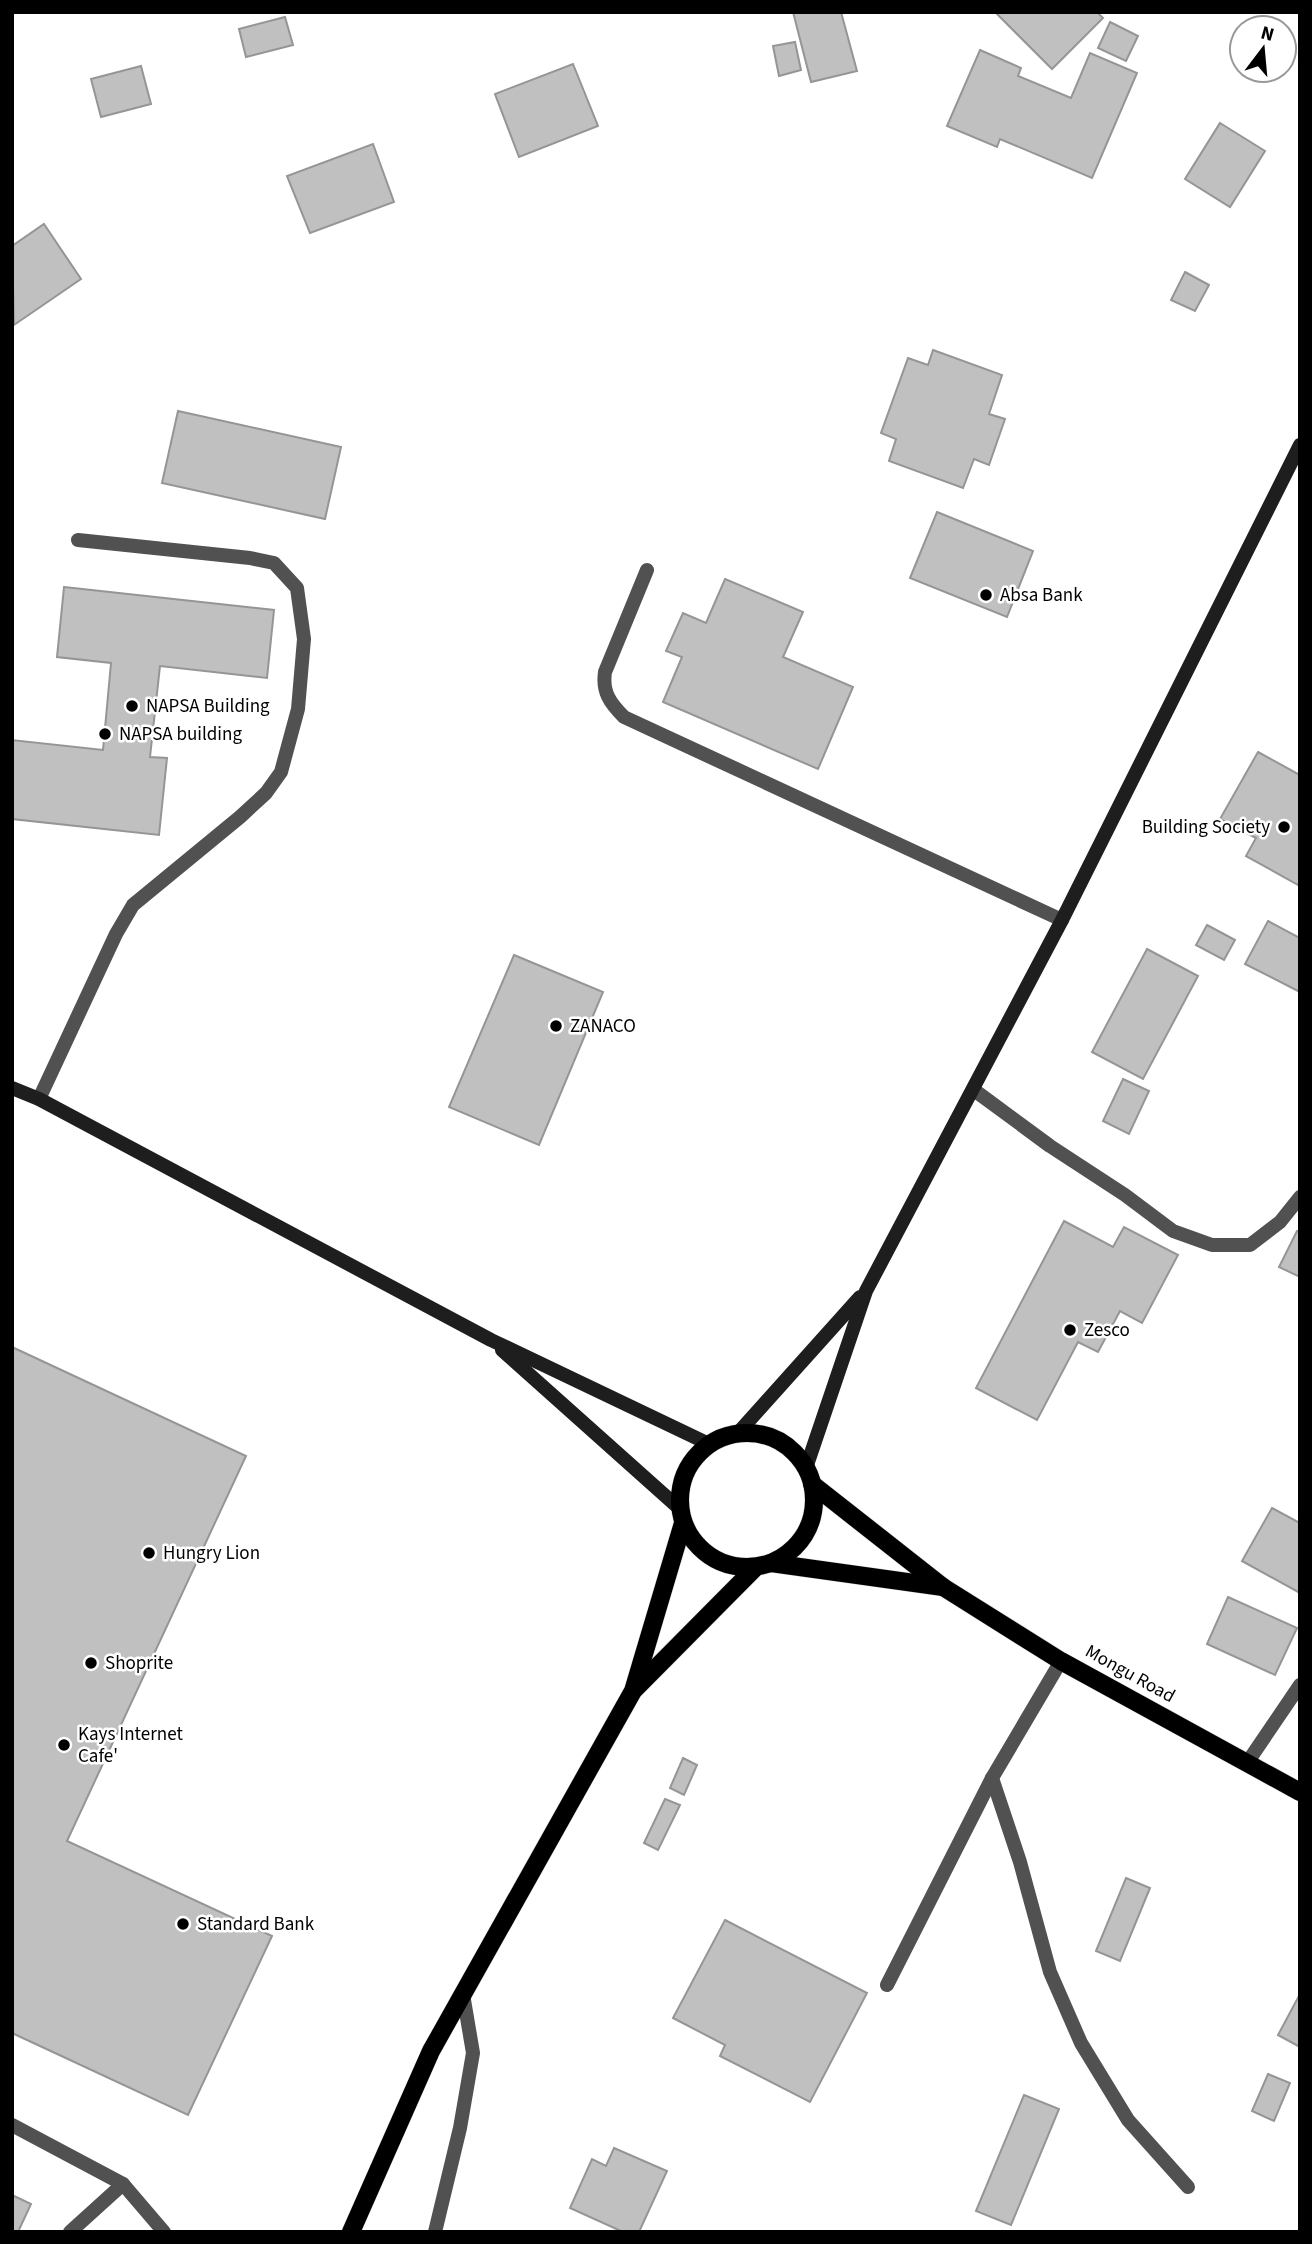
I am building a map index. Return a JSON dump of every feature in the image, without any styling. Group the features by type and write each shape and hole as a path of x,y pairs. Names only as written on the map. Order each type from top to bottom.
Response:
{"main road":[{"path":"809,1476 866,1291 1062,920 1300,445"},
{"path":"12,1088 39,1099 491,1340 709,1444"},
{"path":"738,1433 866,1291"},
{"path":"351,2232 431,2051 633,1691 681,1516 682,1479 689,1465 709,1444 738,1433 770,1437 796,1455 809,1476 814,1500 812,1516 806,1532 785,1556 763,1565 733,1566 712,1558 690,1537 681,1516 491,1340"},
{"name":"Mongu Road","path":"809,1476 943,1587 1061,1661 1300,1792"},
{"path":"633,1691 763,1565"},
{"name":"Mongu Road","path":"763,1565 943,1587"}],"street":[{"path":"39,1099 116,934 133,905 240,817 266,793 281,772 298,709 304,639 297,588 274,563 250,558 78,540"},
{"path":"647,570 606,671 603,685 610,703 624,717 1062,920"},
{"path":"974,1090 1172,1231 1212,1245 1250,1245 1280,1222 1300,1197"},
{"path":"887,1985 992,1778 1061,1661"},
{"path":"1247,1763 1300,1685"},
{"path":"992,1778 1020,1862 1050,1972 1082,2043 1128,2120 1188,2188"},
{"path":"435,2232 460,2128 473,2053 463,1994"},
{"path":"12,2125 122,2184 164,2232"},
{"path":"70,2232 122,2184"}],"building":[{"path":"793,12 841,12 857,71 811,82"},
{"path":"995,12 1097,12 1103,18 1052,69"},
{"path":"285,17 293,45 246,57 239,29"},
{"path":"1110,22 1138,36 1126,61 1098,48"},
{"path":"795,42 801,70 779,76 773,46"},
{"path":"980,50 1021,68 1018,76 1071,98 1090,53 1137,73 1092,178 1000,139 997,147 947,126"},
{"path":"573,64 598,126 519,157 495,94"},
{"path":"141,66 151,104 101,117 91,79"},
{"path":"1220,123 1265,151 1230,207 1185,179"},
{"path":"373,144 394,202 310,233 287,176"},
{"path":"44,224 81,279 14,325 12,246"},
{"path":"1185,272 1209,285 1195,311 1171,300"},
{"path":"933,350 1002,375 989,414 1005,419 989,465 974,459 963,488 889,461 896,439 881,433 908,358 928,365"},
{"path":"178,411 341,447 325,519 162,483"},
{"path":"937,512 1033,551 1007,617 910,578"},
{"path":"725,579 803,612 783,657 853,687 818,769 663,702 682,657 666,651 683,613 706,623"},
{"path":"64,587 274,610 267,678 160,666 150,757 167,758 159,835 12,819 12,740 103,750 111,663 57,657"},
{"path":"1258,752 1300,775 1300,886 1246,856 1256,838 1220,819"},
{"path":"1268,921 1300,938 1300,992 1245,964"},
{"path":"1207,925 1235,940 1224,960 1196,945"},
{"path":"1147,949 1198,976 1143,1079 1092,1052"},
{"path":"514,955 603,992 539,1145 449,1107"},
{"path":"1123,1079 1149,1091 1129,1134 1103,1121"},
{"path":"1064,1221 1113,1247 1124,1227 1178,1255 1142,1323 1120,1311 1098,1352 1078,1342 1037,1420 976,1388"},
{"path":"1297,1231 1300,1232 1300,1277 1279,1267"},
{"path":"12,1347 246,1456 67,1841 272,1936 188,2115 12,2033"},
{"path":"1272,1508 1300,1523 1300,1593 1242,1561"},
{"path":"1228,1597 1297,1628 1275,1675 1207,1644"},
{"path":"683,1758 697,1765 684,1795 670,1788"},
{"path":"665,1799 680,1805 658,1850 644,1843"},
{"path":"1126,1878 1150,1888 1120,1961 1096,1951"},
{"path":"725,1920 867,1993 810,2102 720,2056 725,2045 673,2018"},
{"path":"1300,1994 1300,2047 1278,2035"},
{"path":"1268,2074 1290,2083 1274,2121 1252,2111"},
{"path":"1024,2095 1059,2109 1011,2225 976,2211"},
{"path":"614,2148 667,2171 639,2232 623,2232 570,2208 592,2159 606,2166"},
{"path":"12,2195 31,2204 18,2232 12,2230"}],"place":[{"name":"Absa Bank","path":"986,595"},
{"name":"NAPSA Building","path":"132,706"},
{"name":"NAPSA building","path":"105,734"},
{"name":"Building Society","path":"1284,827"},
{"name":"ZANACO","path":"556,1026"},
{"name":"Zesco","path":"1070,1330"},
{"name":"Hungry Lion","path":"149,1553"},
{"name":"Shoprite","path":"91,1663"},
{"name":"Kays Internet Cafe'","path":"64,1745"},
{"name":"Standard Bank","path":"183,1924"}]}
